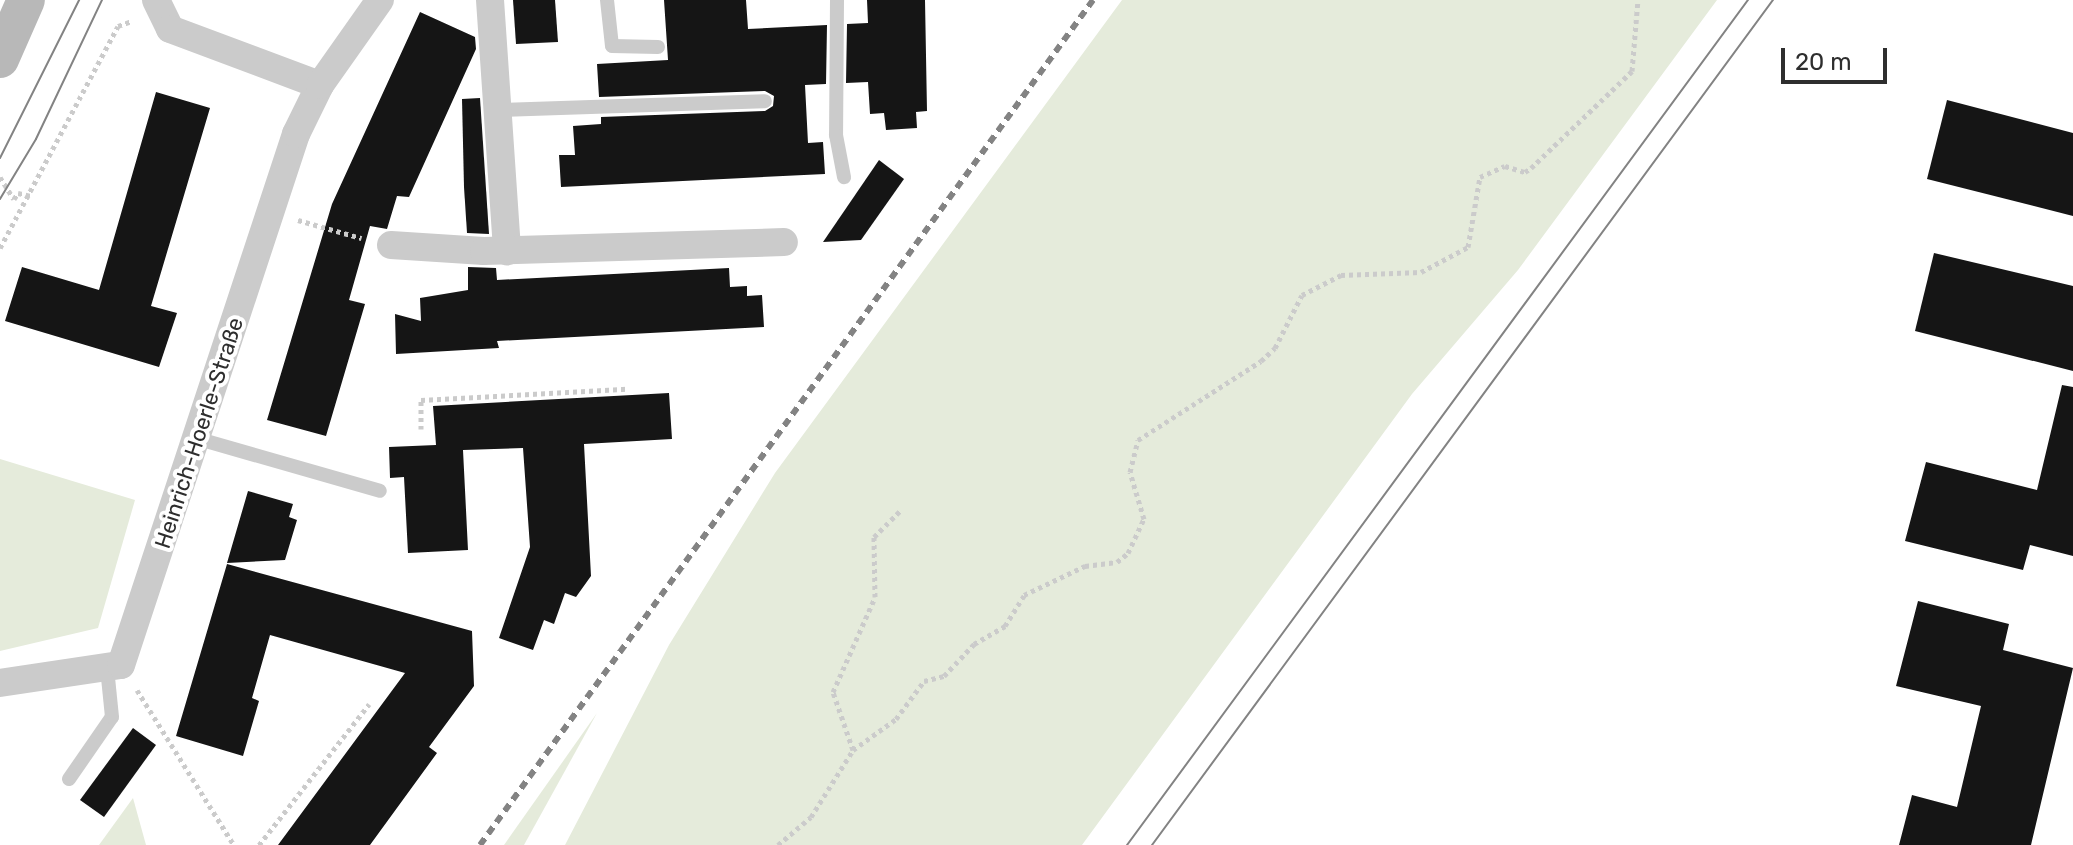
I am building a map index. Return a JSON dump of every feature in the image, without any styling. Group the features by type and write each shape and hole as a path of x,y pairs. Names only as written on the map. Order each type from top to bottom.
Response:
{"street":[{"path":"0,59 26,0"},
{"name":"Heinrich-Hoerle-Straße","path":"114,666 199,439 270,211 320,85 380,0"},
{"path":"490,0 507,251"},
{"path":"158,5 170,29 320,85"},
{"path":"391,245 425,251 507,251 784,242"},
{"path":"0,683 114,666"}],"lane":[{"path":"607,0 612,46 658,47"},
{"path":"837,0 836,135 844,177"},
{"path":"498,110 765,101"},
{"path":"199,439 380,491"},
{"path":"69,779 112,717 114,666"}],"path":[{"path":"778,845 811,817 853,750 896,719 924,681 944,676 974,644 1005,626 1024,595 1085,566 1117,562 1128,553 1144,519 1130,472 1138,440 1261,361 1275,348 1302,295 1341,275 1421,272 1468,247 1480,177 1505,166 1525,172 1531,168 1632,71 1638,0"},
{"path":"0,248 31,196 118,26 158,5"},
{"path":"0,177 14,199 18,193 31,196"},
{"path":"270,211 391,245"},
{"path":"421,429 421,400 627,389"},
{"path":"853,750 833,692 875,597 874,537 900,511"},
{"path":"114,666 234,845"},
{"path":"259,845 369,704"}],"green space":[{"path":"1122,0 1717,0 1518,270 1412,394 1082,845 565,845 669,645 775,473"},
{"path":"0,459 135,500 98,628 0,651"},
{"path":"597,713 524,845 504,845"},
{"path":"133,798 146,845 99,845"}],"building":[{"path":"513,0 555,0 558,42 516,44"},
{"path":"664,0 746,0 748,29 827,25 826,84 805,85 808,143 823,142 825,174 561,187 559,155 575,155 573,126 601,124 601,117 765,111 773,106 774,96 765,91 599,97 597,64 668,60"},
{"path":"867,0 925,0 927,111 916,112 917,128 886,130 884,113 870,114 868,82 846,83 847,24 868,23"},
{"path":"420,12 475,37 476,49 409,197 397,196 387,229 370,226 349,300 365,304 326,436 267,420 332,204"},
{"path":"156,92 210,108 151,306 177,313 159,367 5,321 22,267 99,290"},
{"path":"480,98 489,234 467,233 462,99"},
{"path":"1947,100 2073,133 2073,216 1927,179"},
{"path":"879,160 904,179 861,240 823,242"},
{"path":"1934,253 2073,286 2073,371 1915,331"},
{"path":"468,267 496,268 497,280 729,268 730,287 747,286 747,296 762,295 764,327 497,341 499,348 396,354 395,314 421,321 420,298 468,290"},
{"path":"2062,385 2073,387 2073,556 2030,545 2023,570 1905,541 1926,462 2037,490"},
{"path":"669,393 672,439 584,444 591,576 576,597 565,593 554,624 544,620 533,650 499,638 530,547 523,448 463,450 468,550 408,553 404,477 390,478 389,447 436,445 433,406"},
{"path":"248,491 293,504 289,517 297,520 285,560 227,563"},
{"path":"227,564 472,631 474,686 429,747 437,753 370,845 278,845 405,673 270,635 252,698 259,701 243,756 176,736"},
{"path":"1918,601 2009,624 2003,650 2073,668 2031,845 1899,845 1912,795 1957,807 1981,706 1896,686"},
{"path":"133,728 156,745 104,817 80,800"}],"tram line":[{"path":"0,158 79,0"},
{"path":"0,199 36,139 102,0"},
{"path":"1127,845 1748,0"},
{"path":"1152,845 1773,0"}],"railway":[{"path":"480,845 1093,0"}]}
